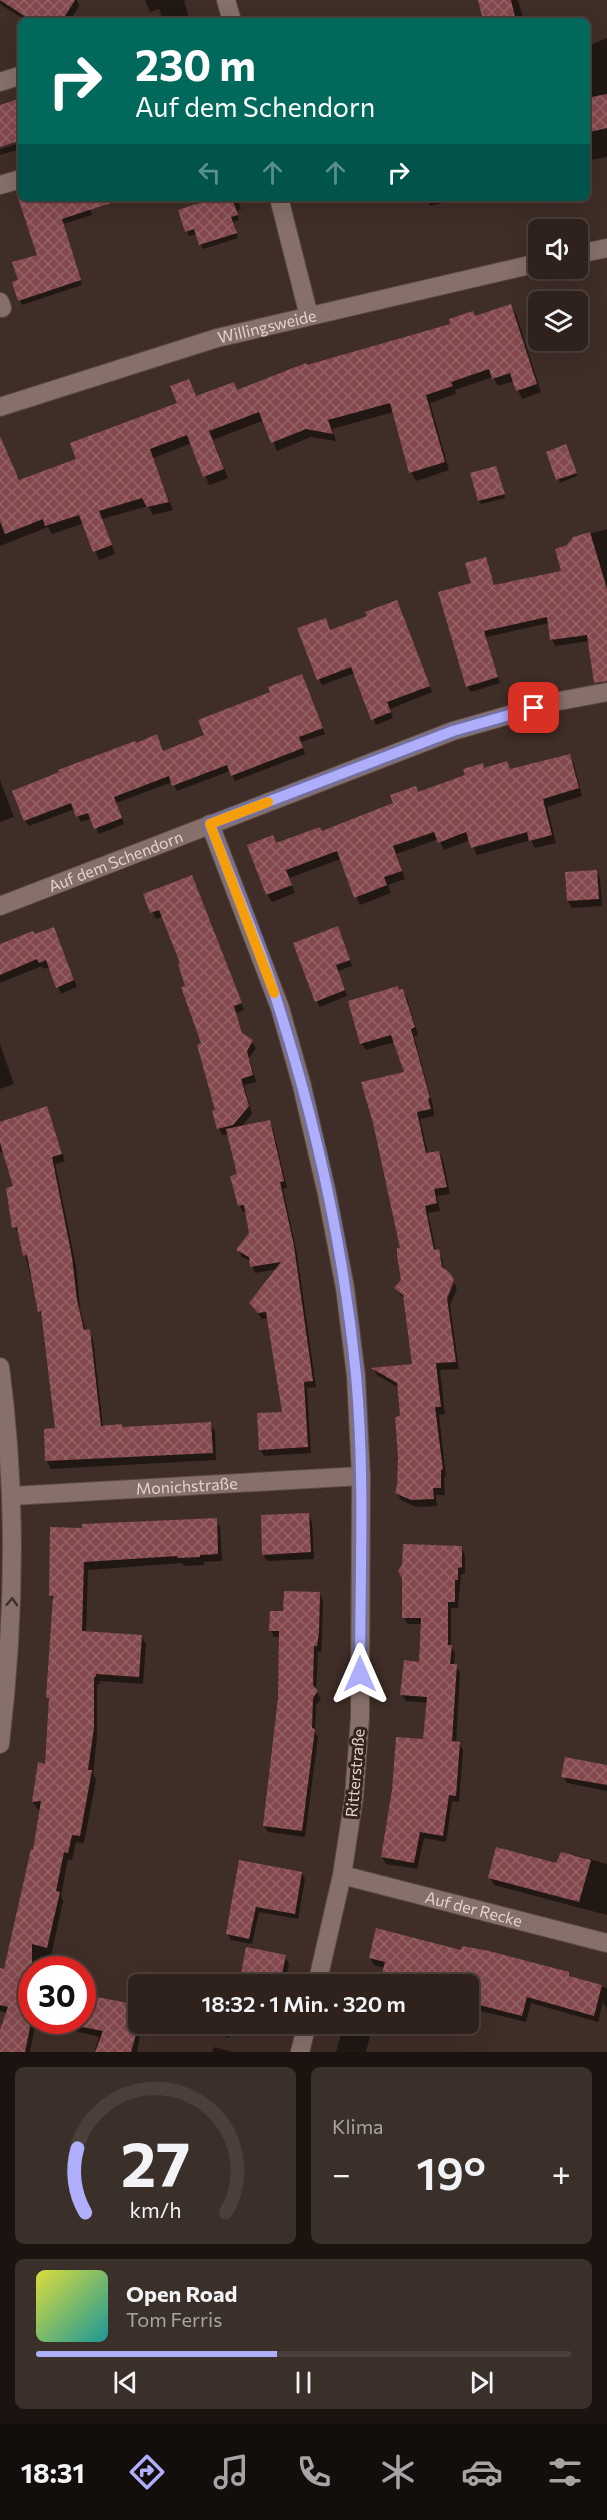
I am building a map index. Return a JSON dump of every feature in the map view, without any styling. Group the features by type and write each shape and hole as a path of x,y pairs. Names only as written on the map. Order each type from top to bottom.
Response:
{"street":[{"path":"226,0 231,18"},
{"path":"0,82 18,76"},
{"path":"0,185 18,180"},
{"path":"280,201 309,316"},
{"path":"588,252 607,248"},
{"name":"Willingsweide","path":"0,407 217,338 528,265"},
{"name":"Auf dem Schendorn","path":"0,906 453,731 554,702 607,692"},
{"name":"Ritterstraße","path":"210,824 280,1008 302,1086 345,1288 356,1376 361,1476 360,1718 354,1797 342,1875 318,1974"},
{"path":"0,1367 9,1432 12,1588 9,1669 0,1744"},
{"name":"Monichstraße","path":"11,1496 361,1476"},
{"name":"Auf der Recke","path":"342,1875 607,1942"},
{"path":"300,2052 304,2034"}],"building":[{"path":"0,0 75,0 64,18 27,18"},
{"path":"478,0 511,0 515,18 482,18"},
{"path":"607,94 607,128 590,132 590,97"},
{"path":"18,99 18,141 0,147 0,105"},
{"path":"19,201 114,201 62,219 81,280 18,301 12,282 18,280 12,262 37,255"},
{"path":"206,201 233,201 238,215 231,217 237,233 199,245 194,229 185,232 178,210"},
{"path":"511,304 537,384 516,391 510,373 492,379 489,369 451,382 453,386 426,395 445,462 409,473 390,403 328,420 333,434 306,429 271,443 259,412 209,431 224,469 203,477 187,435 150,449 169,502 147,507 142,498 99,511 112,545 93,552 79,515 45,526 43,519 5,534 0,521 0,436 19,480 76,459 70,443 177,403 170,386 189,379 196,396 234,382 237,390 306,363 307,365 450,324 449,319 473,311 475,316"},
{"path":"566,444 577,473 556,480 546,452"},
{"path":"496,466 505,494 478,501 470,473"},
{"path":"590,532 607,589 607,681 594,683 587,635 550,640 547,617 484,631 498,677 466,687 438,592 471,583 465,563 486,557 494,585 561,571 555,549 567,545 573,537"},
{"path":"397,600 430,686 387,702 391,712 371,720 351,667 317,680 297,628 326,618 330,630 367,616 365,612"},
{"path":"302,674 323,728 299,737 303,748 231,776 227,765 172,786 169,776 114,797 122,818 94,829 88,813 76,817 71,803 24,821 12,791 59,772 58,770 157,734 163,751 204,735 198,720 270,692 268,687"},
{"path":"570,754 579,788 543,799 552,835 529,841 527,832 471,848 466,832 438,843 434,832 393,846 402,871 384,877 387,885 354,898 337,851 286,870 292,885 266,895 247,845 273,835 276,843 320,827 322,831 393,803 390,795 416,786 418,792 465,775 463,769 483,763 484,768 507,761 510,769"},
{"path":"597,870 599,899 567,901 565,872"},
{"path":"192,875 242,1003 234,1006 242,1033 253,1040 247,1051 253,1075 241,1079 249,1106 233,1125 217,1129 212,1111 215,1110 197,1045 201,1043 181,987 185,986 178,964 180,963 159,910 150,913 143,894"},
{"path":"338,926 350,960 336,965 345,990 315,1002 293,943"},
{"path":"54,927 74,980 56,988 46,960 39,963 37,959 0,975 0,944 33,931 35,934"},
{"path":"398,986 399,990 403,989 415,1027 411,1029 430,1098 428,1099 431,1109 417,1112 426,1153 439,1151 447,1187 434,1189 437,1203 425,1206 434,1250 439,1249 442,1267 454,1279 447,1298 456,1362 436,1363 441,1407 435,1407 443,1470 441,1470 441,1488 433,1488 434,1499 411,1500 395,1493 398,1456 395,1418 400,1415 397,1383 371,1368 412,1364 403,1295 394,1288 401,1280 397,1255 397,1248 400,1248 373,1123 361,1082 404,1072 391,1035 360,1044 348,1001"},
{"path":"47,1106 62,1154 52,1157 72,1257 77,1300 84,1330 90,1329 101,1426 211,1422 213,1453 45,1461 44,1429 55,1428 41,1311 38,1312 27,1255 23,1256 17,1227 12,1228 6,1188 13,1186 0,1143 0,1122"},
{"path":"270,1120 284,1181 280,1182 294,1246 313,1381 304,1382 308,1447 259,1450 257,1413 282,1412 266,1312 258,1313 249,1303 281,1262 250,1267 249,1257 236,1250 249,1233 244,1205 238,1206 230,1176 237,1174 226,1129"},
{"path":"309,1513 311,1552 262,1555 261,1515"},
{"path":"217,1518 218,1554 200,1555 200,1557 178,1558 177,1556 84,1562 82,1631 142,1635 139,1677 96,1674 94,1677 94,1727 88,1770 92,1770 80,1836 72,1835 68,1853 64,1852 56,1891 60,1892 47,1948 32,1944 32,1956 18,1956 18,2034 29,2034 25,2052 0,2052 0,2030 8,2007 0,2005 0,1968 4,1969 31,1849 33,1850 41,1801 32,1802 38,1762 45,1764 49,1698 46,1698 53,1596 49,1596 50,1527 82,1528 82,1524"},
{"path":"403,1544 462,1546 462,1567 458,1568 458,1580 455,1580 455,1602 448,1602 448,1645 452,1645 450,1664 457,1664 452,1741 460,1742 456,1796 449,1795 443,1836 420,1832 414,1863 381,1857 392,1790 396,1737 423,1739 427,1697 400,1695 404,1660 419,1662 421,1618 402,1618 402,1578 398,1571 402,1565"},
{"path":"284,1591 320,1592 319,1632 317,1646 314,1646 313,1685 318,1691 313,1698 312,1728 315,1729 302,1831 263,1826 278,1698 279,1631 269,1631 270,1611 283,1611"},
{"path":"565,1757 607,1765 607,1785 561,1777"},
{"path":"496,1847 556,1863 561,1852 591,1860 579,1902 488,1878"},
{"path":"239,1860 302,1872 295,1914 256,1907 249,1939 226,1934"},
{"path":"376,1928 461,1950 462,1946 489,1951 569,1972 569,1976 602,1985 594,2016 527,1997 522,2016 479,2005 479,1974 386,1974 382,1973 385,1962 369,1958"},
{"path":"246,1947 286,1955 282,1974 241,1974"},
{"path":"96,1997 128,2003 128,2034 136,2034 131,2052 95,2052 103,2031 96,2030"}],"slow traffic":[{"path":"268,802 210,824 274,993"}],"route":[{"path":"360,1674 361,1476 356,1376 345,1288 307,1107 280,1008 210,824 453,731 534,708"}]}
